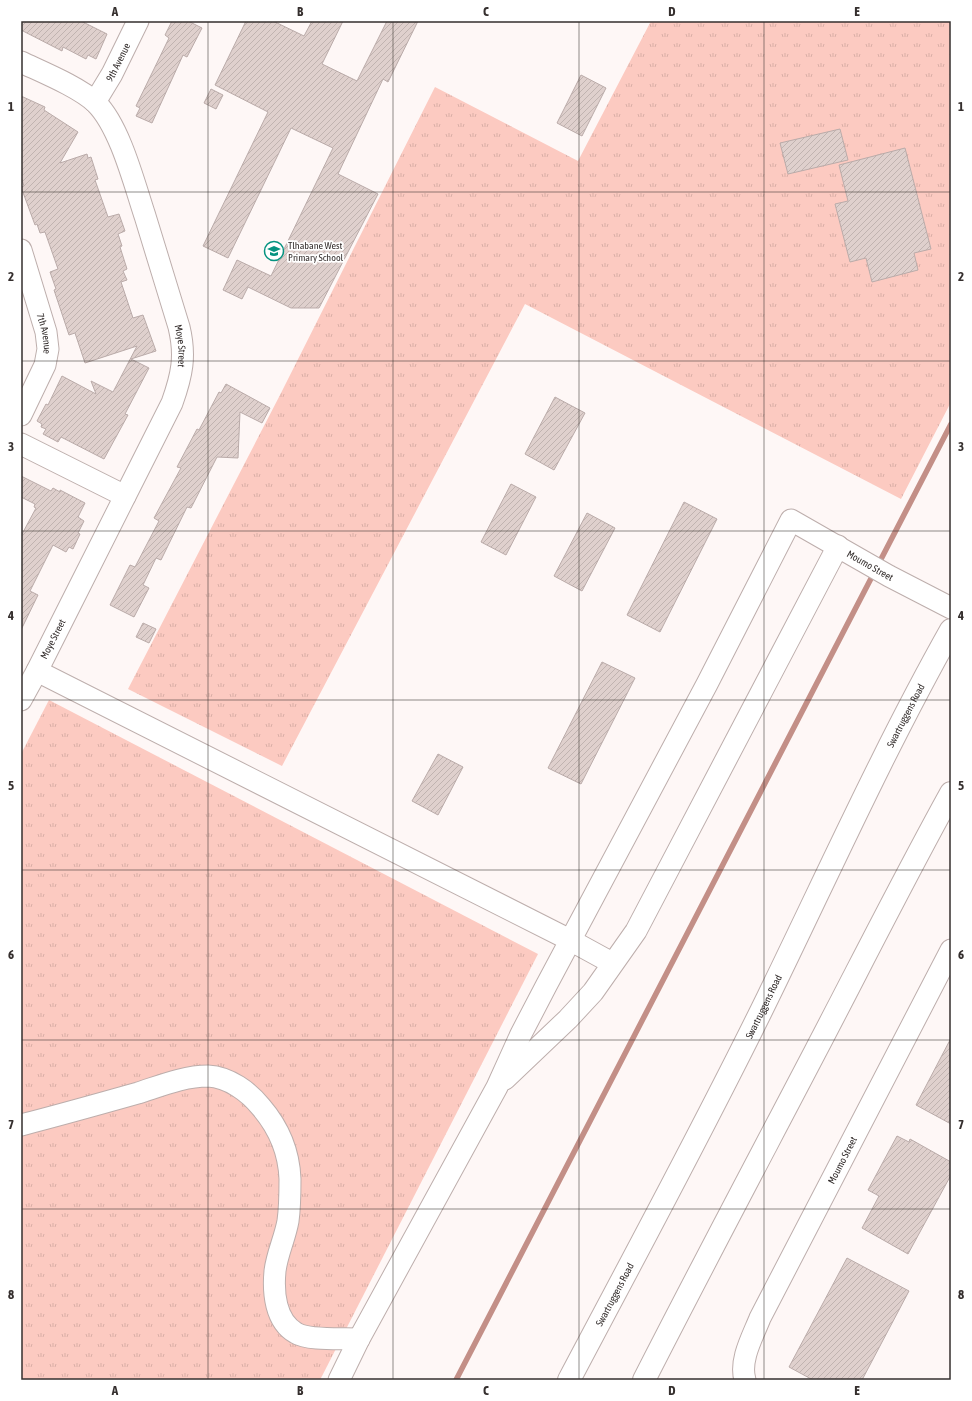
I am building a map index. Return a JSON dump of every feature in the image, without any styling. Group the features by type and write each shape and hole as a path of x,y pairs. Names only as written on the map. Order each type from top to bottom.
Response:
{"main road":[{"name":"Swartruggens Road","path":"569,1380 695,1141 767,999 871,782 929,669 951,630"},
{"path":"644,1380 912,863 951,793"}],"street":[{"name":"9th Avenue","path":"95,102 112,74 138,21"},
{"name":"Moye Street","path":"21,62 67,84 95,102 106,115 114,128 131,174 183,343 183,363 181,376 172,403 21,700"},
{"name":"7th Avenue","path":"21,250 27,288 46,332 48,349 45,365 21,415"},
{"path":"21,444 126,496"},
{"name":"Moumo Street","path":"570,940 703,691 791,520 889,576 951,608"},
{"path":"497,1087 588,998 636,931 838,546"},
{"path":"37,671 570,940 612,963"},
{"path":"338,1380 497,1087 521,1034 570,940"},
{"name":"Moumo Street","path":"744,1377 745,1358 760,1318 951,950"},
{"path":"21,1125 194,1076 220,1078 242,1089 256,1100 271,1119 280,1135 287,1157 290,1177 288,1221 275,1270 275,1294 280,1314 286,1325 296,1334 310,1338 359,1339"}],"green space":[{"path":"651,21 951,21 951,402 901,499 525,304 282,766 128,689 280,395 435,87 578,161"},
{"path":"49,700 538,954 320,1380 21,1380 21,754"}],"building":[{"path":"21,21 81,21 107,34 96,59 88,55 86,59 63,47 62,51 21,30"},
{"path":"172,21 188,21 202,28 187,57 183,55 152,123 136,116 140,108 136,106 169,38 165,35"},
{"path":"246,21 273,21 304,36 312,21 343,21 322,64 357,81 387,21 418,21 388,82 383,79 338,174 378,194 319,308 291,308 248,287 242,299 223,290 237,260 271,276 333,148 291,128 228,258 203,246 268,112 215,85"},
{"path":"581,75 606,88 582,136 557,123"},
{"path":"211,89 223,95 216,109 204,103"},
{"path":"21,96 45,107 44,110 78,132 60,163 87,154 88,158 91,157 98,179 95,180 108,217 119,214 125,231 118,234 122,246 120,247 127,269 123,271 127,280 121,282 133,318 143,315 156,351 131,359 149,368 125,414 128,415 104,459 61,437 58,442 43,434 46,429 41,427 42,424 37,421 46,404 48,405 62,376 96,394 91,381 113,392 137,346 85,363 75,333 69,335 54,290 56,289 50,272 58,269 45,232 40,233 37,224 35,225 21,187 24,186 21,177"},
{"path":"840,129 848,160 788,174 780,143"},
{"path":"905,148 931,249 914,253 918,270 872,282 866,258 850,262 835,204 848,201 839,165"},
{"path":"226,384 270,408 262,423 240,412 238,458 217,457 191,508 187,507 161,560 156,558 143,585 149,588 134,617 110,605 130,565 135,567 159,521 154,518 181,468 177,467 197,429 199,430 219,392 221,393"},
{"path":"555,397 585,413 554,470 525,454"},
{"path":"21,476 51,491 53,488 60,492 60,490 85,503 78,517 84,521 73,549 69,547 66,552 53,545 30,591 38,595 21,630 21,536 36,508 34,507 35,504 21,497"},
{"path":"511,484 536,497 506,555 481,542"},
{"path":"684,502 717,519 660,632 627,615"},
{"path":"587,513 615,528 582,591 554,576"},
{"path":"143,623 156,629 149,643 136,637"},
{"path":"602,662 635,678 581,784 548,768"},
{"path":"438,754 463,767 438,815 412,801"},
{"path":"951,1038 951,1124 916,1105"},
{"path":"897,1136 909,1142 910,1139 951,1162 951,1175 908,1254 862,1228 879,1196 868,1190"},
{"path":"847,1258 909,1291 862,1380 813,1380 789,1367"}],"waterway":[{"path":"456,1380 951,424"}],"place":[{"name":"Tlhabane West Primary School","path":"274,251"}]}
